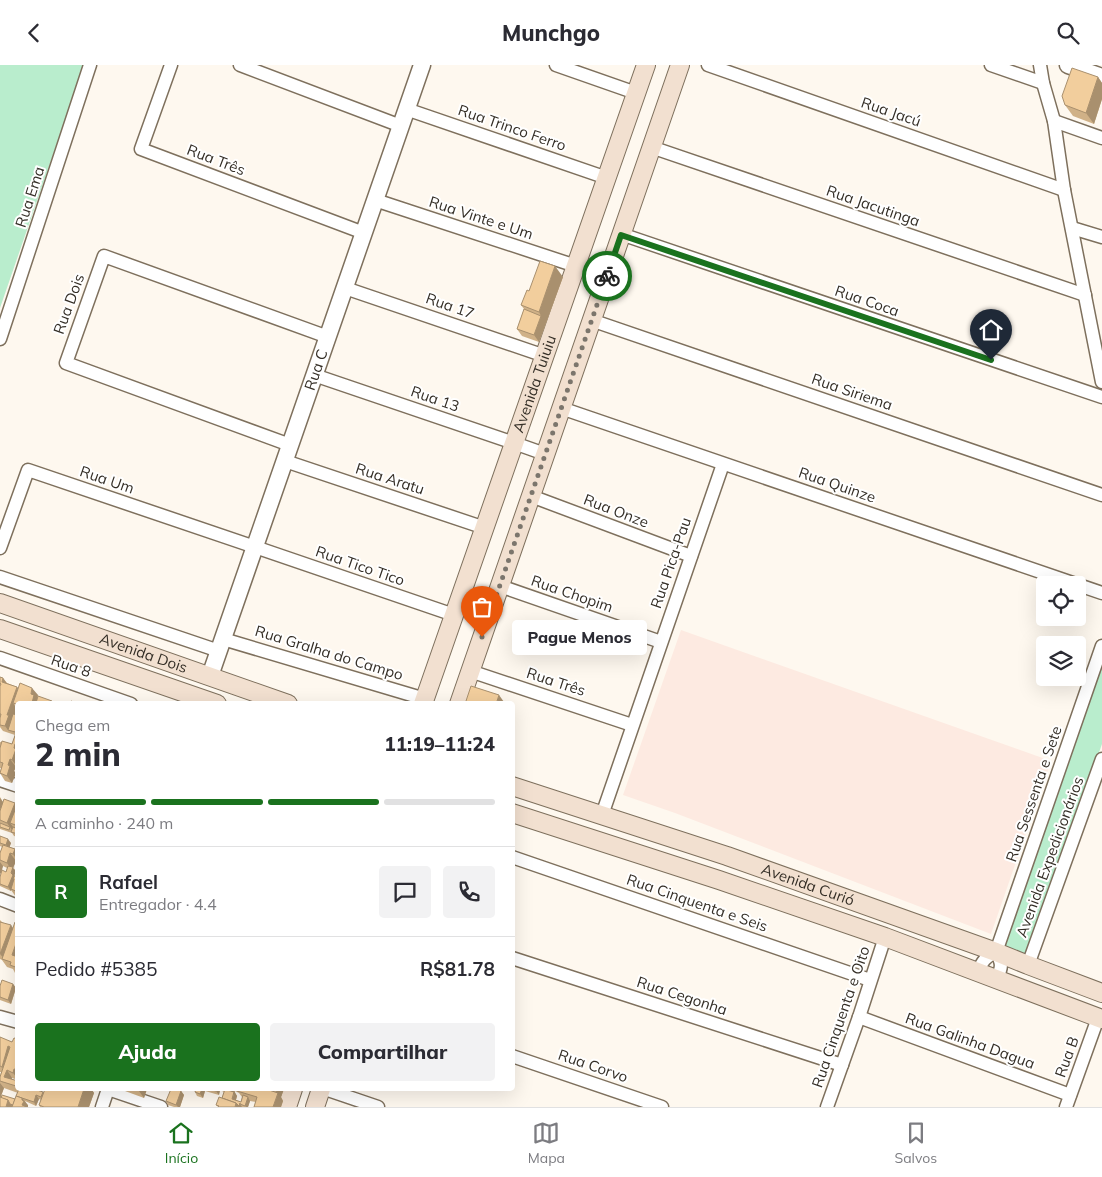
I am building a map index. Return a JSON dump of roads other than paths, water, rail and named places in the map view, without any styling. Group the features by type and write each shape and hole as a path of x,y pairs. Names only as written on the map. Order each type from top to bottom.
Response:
{"main road":[{"name":"Avenida Tuiuiu","path":"424,701 646,65"},
{"path":"460,701 680,65"},
{"name":"Avenida Dois","path":"0,603 279,701"},
{"name":"Avenida Dois","path":"0,629 208,701"},
{"name":"Avenida Curió","path":"515,787 727,856 996,952 1102,993"},
{"name":"Avenida Curió","path":"515,814 719,880 885,937 1100,1018"},
{"path":"287,1107 292,1091"},
{"path":"315,1107 322,1091"}],"street":[{"name":"Rua Ema","path":"0,339 90,65"},
{"name":"Rua Três","path":"171,65 141,149 364,233"},
{"path":"240,65 401,126"},
{"name":"Rua C","path":"210,677 422,65"},
{"path":"556,65 636,93"},
{"name":"Rua Jacú","path":"708,65 1064,190"},
{"path":"991,65 1043,83"},
{"path":"1040,65 1054,121 1064,190 1085,295 1097,330 1102,382"},
{"path":"1068,65 1102,77"},
{"name":"Rua Trinco Ferro","path":"406,109 607,178"},
{"path":"1054,121 1102,137"},
{"name":"Rua Jacutinga","path":"651,147 1085,295"},
{"name":"Rua Vinte e Um","path":"375,200 576,266"},
{"path":"1072,228 1102,237"},
{"name":"Rua Coca","path":"621,235 1102,397"},
{"name":"Rua Dois","path":"290,445 66,363 104,256 328,337"},
{"name":"Rua 17","path":"345,288 545,356"},
{"name":"Rua Siriema","path":"591,320 1102,495"},
{"name":"Rua 13","path":"314,375 545,454"},
{"name":"Rua Quinze","path":"561,409 1102,593"},
{"name":"Rua Aratu","path":"285,461 485,527"},
{"name":"Rua Pica-Pau","path":"602,815 723,463"},
{"name":"Rua Um","path":"0,548 28,470 255,547"},
{"name":"Rua Onze","path":"531,496 691,556"},
{"name":"Rua Tico Tico","path":"255,547 454,615"},
{"path":"0,577 221,645"},
{"name":"Rua Chopim","path":"500,585 661,642"},
{"name":"Rua Gralha do Campo","path":"221,645 424,701"},
{"name":"Rua Sessenta e Sete","path":"978,973 981,964 988,956 996,952 1102,646"},
{"name":"Rua 8","path":"0,658 123,701"},
{"name":"Rua Três","path":"470,671 632,725"},
{"name":"Avenida Expedicionários","path":"1028,965 1102,759"},
{"path":"0,780 15,785"},
{"name":"Rua Cinquenta e Seis","path":"515,858 870,980"},
{"path":"0,899 15,904"},
{"name":"Rua Cinquenta e Oito","path":"830,1106 885,937"},
{"name":"Rua Sessenta e Sete","path":"996,952 1002,962 996,980"},
{"name":"Rua Cegonha","path":"515,959 842,1065"},
{"path":"0,1017 15,1021"},
{"name":"Rua Galinha Dagua","path":"859,1017 1068,1101"},
{"name":"Rua B","path":"1068,1101 1100,1018"},
{"name":"Rua Corvo","path":"515,1057 662,1107"},
{"path":"102,1107 107,1091"},
{"path":"114,1091 161,1107"},
{"path":"329,1091 378,1107"}],"place":[{"name":"Pague Menos","path":"482,637"}]}
